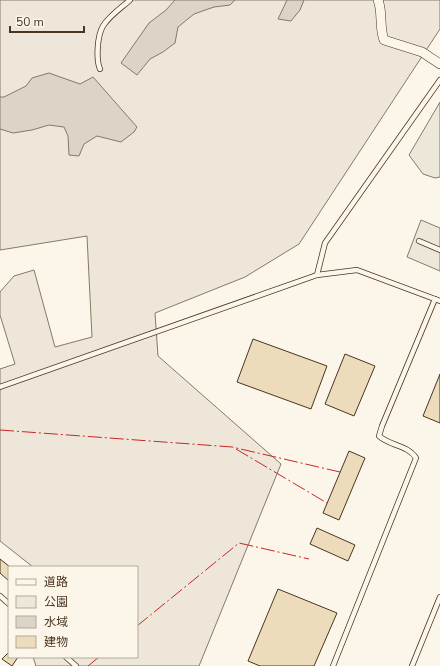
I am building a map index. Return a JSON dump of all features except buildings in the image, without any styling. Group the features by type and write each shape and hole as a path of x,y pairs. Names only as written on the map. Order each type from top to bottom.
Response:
{"street":[{"path":"378,0 381,7 382,33 384,40 422,52 440,64"}],"lane":[{"path":"100,69 97,62 102,27 113,14 130,0"},
{"path":"317,275 325,243 440,80"},
{"path":"419,241 440,250"},
{"path":"0,387 317,275 357,270 438,300 382,426 379,436 384,440 412,451 416,458 333,666"},
{"path":"0,596 8,603"},
{"path":"412,666 440,597"},
{"path":"67,658 76,666"}],"green space":[{"path":"0,0 440,0 440,29 299,244 245,277 155,313 158,356 281,464 199,666 36,666 33,658 138,658 138,566 32,566 0,541 0,369 15,364 0,315 0,292 14,276 34,270 55,347 92,337 87,236 0,250"}],"shaded area":[{"path":"440,102 440,177 435,178 423,174 409,155"},
{"path":"421,220 440,228 440,271 407,257"}],"water":[{"path":"175,0 235,0 230,5 214,7 194,14 178,27 175,43 150,59 137,75 121,63 149,23 166,10"},
{"path":"287,0 304,0 300,10 291,21 278,19"},
{"path":"49,73 80,84 93,77 137,127 134,132 121,142 97,136 84,144 79,156 69,155 68,136 64,127 49,125 13,133 0,129 0,97 4,97 26,86 32,78"}],"power":[{"path":"0,430 232,447 340,472"},
{"path":"236,449 327,503"},
{"path":"138,625 239,543 309,559"},
{"path":"88,666 98,658"}]}
